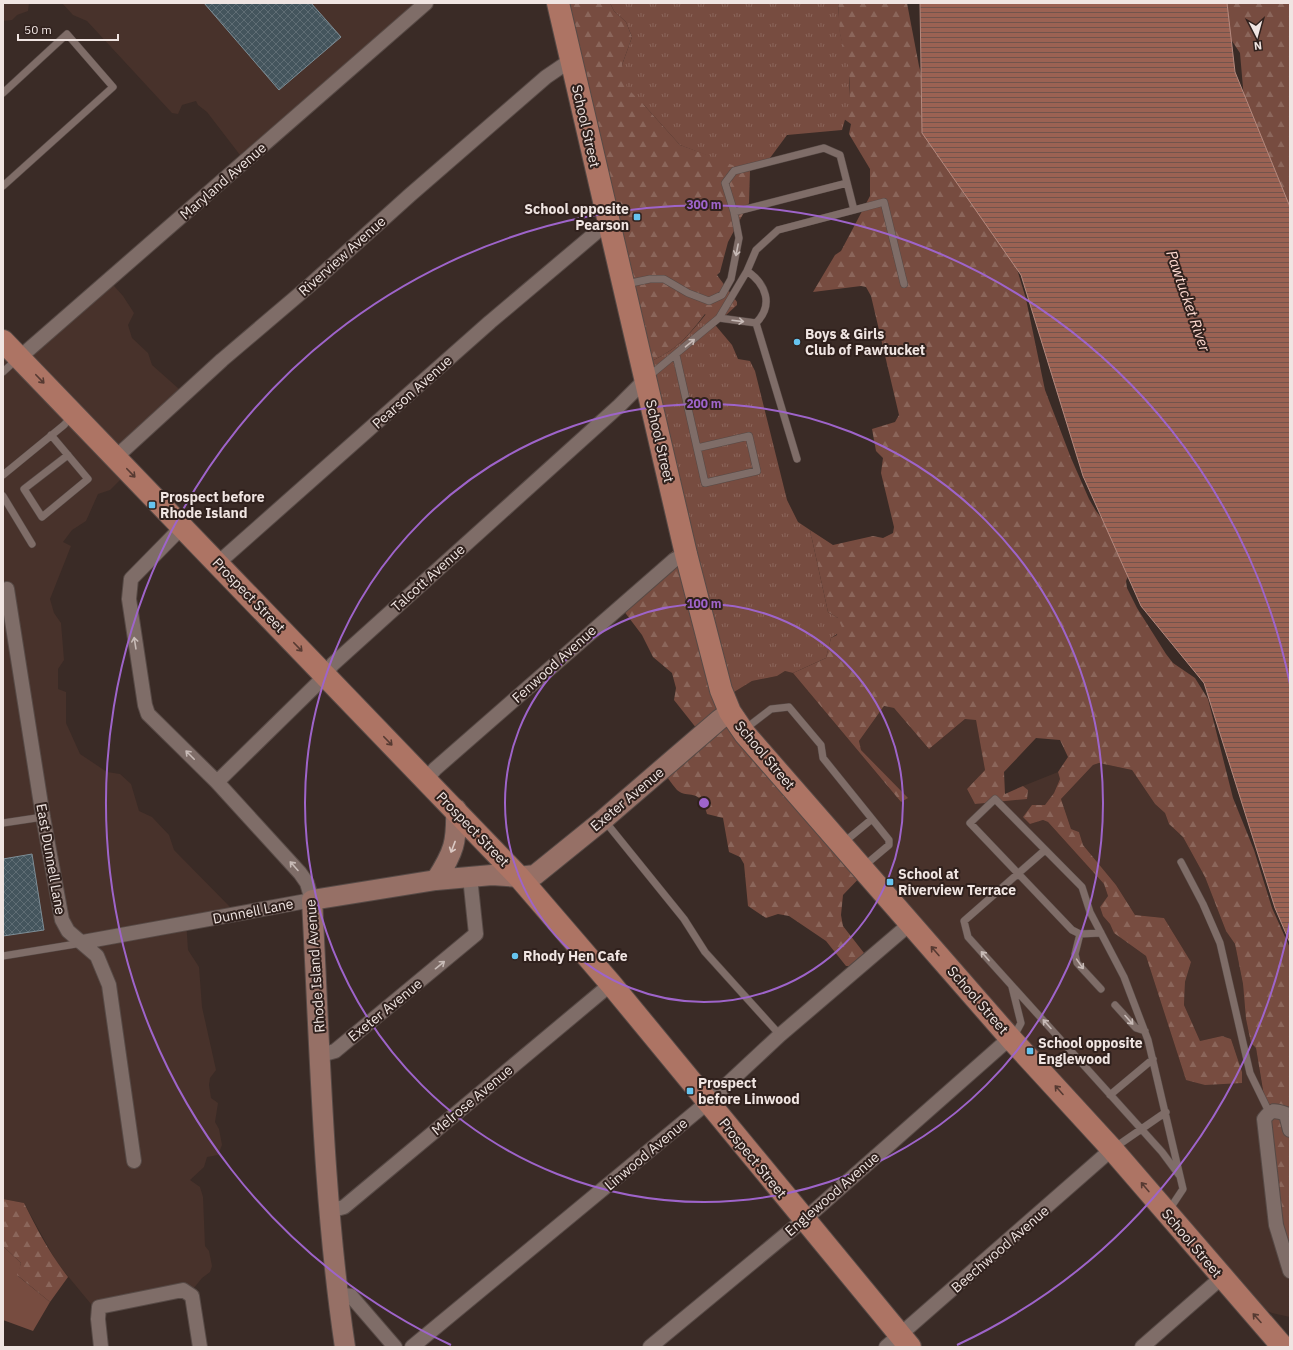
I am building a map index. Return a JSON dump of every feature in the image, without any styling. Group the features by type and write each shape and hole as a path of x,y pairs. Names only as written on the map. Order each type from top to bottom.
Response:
{"main road":[{"name":"School Street","path":"558,3 686,554 721,690 730,712 743,730 1012,1040 1112,1149 1221,1278 1283,1347"},
{"name":"Prospect Street","path":"3,342 11,365 74,414 324,675 456,809 519,877 611,984 804,1220 898,1343"}],"street":[{"name":"Maryland Avenue","path":"11,365 426,3"},
{"name":"Riverview Avenue","path":"116,457 222,360 309,286 433,175 546,77 571,60"},
{"name":"Pearson Avenue","path":"218,563 490,322 599,230 609,225"},
{"name":"Talcott Avenue","path":"217,782 343,655 619,406 645,380"},
{"name":"Rhode Island Avenue","path":"182,526 131,579 129,599 145,705 148,714 217,782 300,873 307,883 312,900 329,1211 337,1294 345,1347"},
{"name":"Fenwood Avenue","path":"426,780 435,769 604,620 674,560 686,554"},
{"name":"East Dunnell Lane","path":"5,589 43,817 62,920 68,931 83,942 97,956 109,984 134,1161"},
{"name":"Exeter Avenue","path":"519,877 535,875 603,820 730,712"},
{"path":"436,880 447,862 456,838 456,809"},
{"name":"Dunnell Lane","path":"83,942 312,900 436,880 492,875 519,877"},
{"name":"Exeter Avenue","path":"321,1055 335,1051 472,939 476,934 477,928 470,877"},
{"name":"Linwood Avenue","path":"412,1347 708,1102 780,1035 911,923"},
{"name":"Melrose Avenue","path":"329,1211 344,1207 611,984"},
{"name":"Englewood Avenue","path":"650,1347 804,1220 1002,1045 1012,1040"},
{"path":"1290,1130 1286,1114 1275,1110 1266,1116 1276,1225 1290,1271"},
{"name":"Beechwood Avenue","path":"898,1343 1112,1149"},
{"path":"1142,1347 1221,1278"},
{"path":"101,1347 98,1319 99,1307 183,1290 192,1296 200,1347"},
{"path":"337,1294 351,1296 395,1347"}],"lane":[{"path":"3,93 67,34 113,87 3,186"},
{"path":"623,284 650,279 664,279 688,293 709,301 722,295 731,279 739,238 734,212 725,183 734,171 824,148 840,155 854,210"},
{"path":"734,212 847,183"},
{"path":"645,380 719,318 747,271 756,250 778,230 884,202 904,284"},
{"path":"747,271 755,277 764,288 766,302 763,316 756,323"},
{"path":"719,318 756,323"},
{"path":"756,323 796,459"},
{"path":"676,355 697,448 705,483 757,471 749,436 697,448"},
{"path":"3,475 52,435 74,414"},
{"path":"52,435 88,479 42,517 24,489 68,455"},
{"path":"3,496 32,544"},
{"path":"743,730 771,709 789,707 821,745 822,758 889,840 889,845 862,867"},
{"path":"1101,933 1080,934 1072,930 970,823 995,799 1082,887 1090,912 1101,933 1124,977 1145,1031 1153,1059 1183,1189 1167,1214"},
{"path":"3,823 43,817"},
{"path":"842,844 872,819"},
{"path":"603,820 684,919 705,952 780,1035"},
{"path":"1045,850 964,921 968,937 1142,1129 1162,1152 1180,1178"},
{"path":"1181,862 1203,904 1220,943 1250,1073 1266,1116"},
{"path":"1080,934 1074,954 1077,962 1101,989"},
{"path":"3,956 83,942"},
{"path":"1011,985 1021,1022 1012,1040"},
{"path":"1115,1005 1136,1028 1145,1031"},
{"path":"1110,1095 1153,1059"},
{"path":"1112,1149 1166,1112"}],"shaded area":[{"path":"3,3 29,3 28,11 17,15 12,20 3,21"},
{"path":"62,3 418,3 240,155 207,112 198,105 196,101 182,105 178,114 172,113 87,21 73,15"},
{"path":"106,277 123,296 134,313 128,325 132,338 148,353 152,365 179,389 179,392 115,449 129,471 110,490 98,494 86,521 72,530 63,542 71,546 50,599 54,613 61,623 64,660 58,669 58,689 66,692 66,723 80,754 107,772 120,774 131,784 139,811 152,817 169,835 174,850 231,908 186,919 188,950 199,967 202,1007 216,1070 210,1078 209,1085 211,1098 218,1103 215,1122 219,1129 222,1145 218,1155 207,1157 204,1167 190,1180 200,1187 203,1197 205,1246 209,1251 212,1266 210,1272 202,1278 189,1294 99,1311 91,1304 57,1263 24,1203 3,1199 3,341 18,353"},
{"path":"785,671 793,673 901,802 907,798 861,750 859,741 884,706 894,708 929,749 965,719 976,719 985,770 967,789 975,804 1028,790 1023,786 1058,772 1060,779 1054,793 1045,806 1032,805 1030,824 1043,820 1048,822 1104,884 1108,896 1100,907 1103,916 1110,924 1114,933 1146,956 1186,1080 1242,1072 1231,1039 1222,1036 1200,1041 1184,1005 1185,982 1191,962 1164,918 1135,915 1116,885 1083,845 1079,832 1071,829 1061,799 1093,765 1099,763 1132,770 1155,804 1165,813 1169,824 1183,837 1205,877 1226,931 1235,944 1243,984 1246,1019 1251,1043 1256,1048 1290,1260 1290,1317 1272,1313 1248,1302 726,697 752,681 777,676"}],"green space":[{"path":"556,3 610,3 614,11 626,22 632,37 622,65 644,105 680,145 750,170 749,203 728,242 720,272 717,275 737,302 737,305 715,325 705,314 678,345 662,356 642,365"},
{"path":"610,3 838,3 840,33 849,68 850,102 842,130 787,135 770,158 756,165 749,163 750,170 740,168 680,145 627,88 622,65 632,37 626,22 614,11"},
{"path":"838,3 907,3 919,66 930,107 1014,259 1026,299 1045,390 1071,458 1089,499 1104,521 1129,574 1126,581 1127,588 1137,608 1166,654 1173,663 1195,678 1208,699 1233,798 1254,850 1272,908 1290,948 1290,1260 1279,1226 1266,1108 1256,1048 1251,1043 1246,1019 1243,984 1235,944 1226,931 1205,877 1183,837 1169,824 1165,813 1155,804 1132,770 1099,763 1093,765 1061,799 1071,829 1079,832 1083,845 1116,885 1135,915 1164,918 1191,962 1185,982 1184,1005 1200,1041 1222,1036 1231,1039 1242,1072 1242,1083 1205,1085 1186,1080 1146,956 1114,933 1110,924 1103,916 1100,907 1108,896 1104,884 1048,822 1043,820 1030,824 1023,817 1032,805 1045,805 1054,793 1060,779 1058,772 1068,757 1060,740 1036,738 1004,772 1005,794 1023,786 1028,790 1027,799 975,804 967,789 985,770 976,720 965,719 929,749 894,708 884,706 859,741 861,750 908,798 901,802 793,673 826,658 831,638 837,635 838,618 828,612 810,530 833,545 873,536 883,538 893,533 894,527 881,473 883,458 876,451 872,429 895,422 899,415 871,296 866,287 861,286 813,292 835,255 841,251 870,196 870,169 849,134 851,124 844,119 848,107 850,85 848,66 839,30"},
{"path":"1226,3 1290,3 1290,209 1244,99 1240,53 1226,32"},
{"path":"706,314 732,345 738,359 750,361 755,371 787,500 798,522 810,530 828,612 838,618 843,630 831,638 826,658 793,673 785,671 777,676 752,681 726,697 642,365 662,356 678,345"},
{"path":"676,548 721,689 867,870 843,895 841,915 843,926 864,953 849,966 846,966 826,941 789,916 778,914 766,918 748,906 744,864 740,857 729,852 723,818 707,814 701,800 694,795 681,793 677,790 660,766 697,729 674,700 676,688 672,673 653,657 642,635 617,602"},
{"path":"3,1199 24,1203 39,1232 68,1277 50,1302 17,1275 21,1263 3,1246"},
{"path":"3,1246 21,1263 18,1276 50,1302 33,1331 3,1320"}],"water":[{"name":"Pawtucket River","path":"920,3 1227,3 1235,72 1290,207 1290,943 1275,908 1204,683 1141,606 1083,476 1021,275 922,133"}],"building":[{"path":"204,3 311,3 341,37 279,90"},
{"path":"32,854 44,930 3,936 3,859"}],"place":[{"name":"School opposite Pearson","path":"637,217"},
{"name":"Boys & Girls Club of Pawtucket","path":"797,342"},
{"name":"Prospect before Rhode Island","path":"152,505"},
{"name":"School at Riverview Terrace","path":"890,882"},
{"name":"Rhody Hen Cafe","path":"515,956"},
{"name":"School opposite Englewood","path":"1030,1051"},
{"name":"Prospect before Linwood","path":"690,1091"}]}
